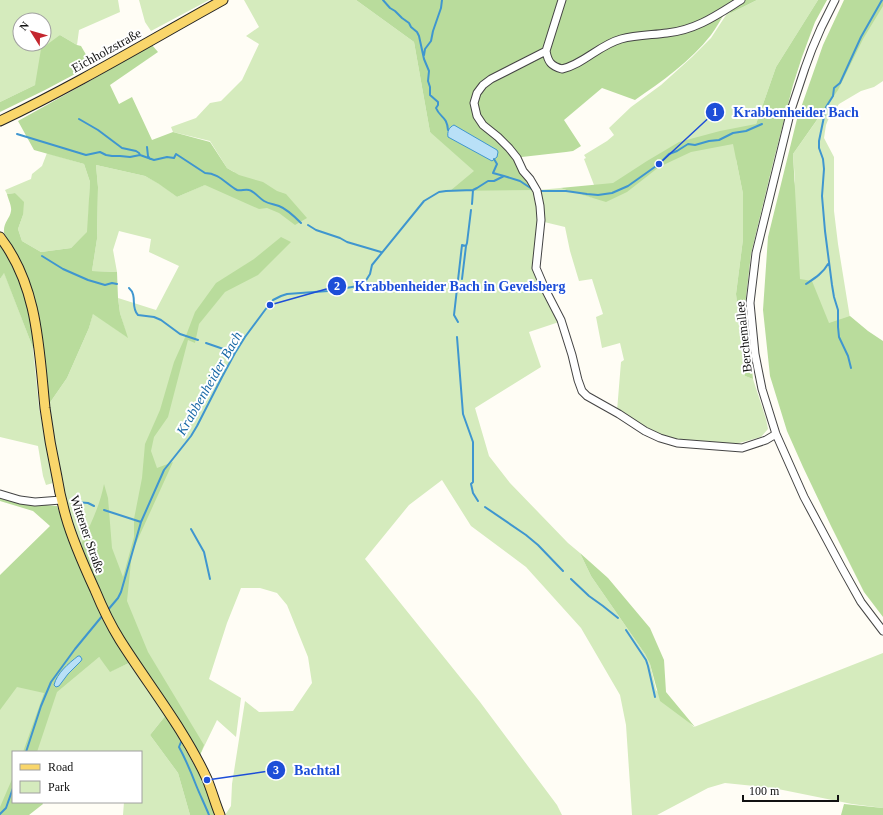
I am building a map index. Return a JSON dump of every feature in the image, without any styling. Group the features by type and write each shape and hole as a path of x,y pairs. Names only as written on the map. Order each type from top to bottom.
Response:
{"main road":[{"name":"Eichholzstraße","path":"0,121 70,86 223,0"},
{"name":"Wittener Straße","path":"0,237 18,266 33,311 48,430 61,500 73,538 102,607 120,639 173,718 190,747 207,780 220,815"}],"street":[{"path":"562,0 546,52 547,58 551,64 562,69 575,65 603,47 620,39 667,33 695,26 707,21 741,0"},
{"name":"Berchemallee","path":"835,0 815,42 798,90 782,144 756,253 750,303 755,354 762,389 776,434 804,497 842,568 861,602 883,631"},
{"path":"546,52 491,79 483,85 477,93 474,103 477,116 483,125 509,148 537,191 541,220 536,268 561,320 582,391 587,396 614,411 646,432 676,443 742,448 766,440 776,434"},
{"path":"0,494 20,500 35,502 61,500"}],"green space":[{"path":"0,0 118,0 120,12 79,30 77,45 60,35 52,51 52,12 12,12 12,52 52,52 35,85 0,102"},
{"path":"139,0 209,0 151,31 145,22"},
{"path":"244,0 356,0 414,42 430,132 535,190 536,193 541,193 539,190 560,188 594,198 595,185 584,159 586,158 584,155 614,135 609,128 631,107 661,85 692,57 711,38 728,12 731,13 757,0 818,0 776,67 756,124 736,159 743,194 743,239 736,294 745,376 753,379 768,429 761,437 732,445 692,443 661,437 617,411 621,362 624,360 620,343 602,348 596,317 603,314 592,279 579,281 565,227 540,221 535,267 559,322 529,332 541,367 475,408 489,456 510,483 568,543 580,553 591,576 645,654 650,664 656,690 694,727 883,653 883,808 852,804 773,788 725,783 708,788 657,815 632,815 626,725 620,695 581,628 526,567 471,526 442,480 409,505 365,559 480,702 557,805 562,815 225,815 231,806 232,784 245,701 259,712 293,711 312,683 308,657 287,605 277,593 260,588 241,588 227,623 209,679 241,698 236,737 217,720 200,755 91,573 65,501 54,454 49,404 67,378 89,328 93,313 127,337 120,313 118,298 156,310 179,266 149,252 151,239 119,231 113,250 117,272 92,271 97,239 98,187 96,165 145,176 160,184 177,197 234,172 227,168 210,141 173,132 171,127 196,118 210,103 221,101 242,80 259,44 246,36 259,27"},
{"path":"356,0 757,0 731,13 726,11 711,35 694,54 635,100 602,88 564,120 581,146 573,151 513,158 535,190 450,191 474,171 430,132 414,42"},
{"path":"818,0 827,0 815,22 793,85 751,254 745,306 753,379 745,376 736,294 743,239 743,194 733,144 691,152 659,167 627,192 606,202 560,188 613,183 679,142 720,131 756,124 776,67"},
{"path":"844,0 883,0 883,6 863,39 838,90 793,154 800,279 812,281 829,323 850,316 883,341 883,617 864,592 831,526 787,431 770,376 763,310 768,237 797,119 823,45"},
{"path":"883,0 883,81 874,87 861,91 839,104 828,120 824,138 834,157 834,211 850,318 851,341 769,306 795,181 793,154 822,113"},
{"path":"60,35 81,46 92,65 0,112 0,102 35,85 40,52 52,52 52,41"},
{"path":"152,45 158,52 110,85 119,104 132,97 152,140 173,132 210,142 227,168 239,175 263,182 277,191 286,194 307,218 295,225 279,213 267,208 259,209 205,185 177,197 145,176 96,165 98,187 97,239 92,271 117,272 120,313 128,338 93,314 89,328 67,378 49,404 36,307 25,272 4,233 11,209 7,194 15,193 24,202 23,215 18,229 22,241 41,252 71,248 87,232 90,182 84,164 34,150 18,121"},
{"path":"47,153 84,164 90,182 88,232 71,248 41,252 22,241 18,229 23,215 15,193 7,194 5,190 31,179 32,174 42,166"},
{"path":"281,237 291,242 258,275 225,292 199,324 195,343 188,340 168,417 154,437 151,451 157,468 173,462 132,552 127,601 148,652 204,745 200,755 132,652 107,609 91,573 81,544 98,507 104,484 108,498 112,548 123,577 134,537 134,519 142,478 145,444 160,410 174,362 195,312 216,283 254,259"},
{"path":"0,243 14,265 29,308 36,348 33,348 4,273 0,279"},
{"path":"4,272 33,348 39,407 53,483 46,485 38,446 0,437 0,279"},
{"path":"0,496 34,504 57,506 76,557 98,609 129,663 110,672 99,657 57,692 37,751 23,751 44,693 17,687 0,710 0,575 50,526 33,511 0,501"},
{"path":"580,553 608,578 650,628 664,660 666,692 695,727 660,701 650,664 645,654 591,576"},
{"path":"0,594 99,657 111,671 129,663 166,715 150,735 178,773 190,815 123,815 124,803 142,803 142,751 12,751 12,803 0,815"},
{"path":"166,715 202,779 216,815 190,815 178,773 150,735"},
{"path":"12,779 12,803 43,804 29,815 0,815 0,807"},
{"path":"844,804 883,808 883,815 841,815"}],"water":[{"path":"454,125 497,150 497,157 492,161 448,137 449,130"},
{"path":"78,656 82,659 81,661 59,686 56,687 54,685 55,681 60,673"}],"waterway":[{"path":"383,0 417,32 424,59 429,71 428,81 430,95 438,102 436,108 445,120 448,130"},
{"path":"424,55 425,49 431,41 442,0"},
{"path":"851,368 848,356 839,337 838,310 832,285 825,231 822,196 824,169 823,159 819,148 819,141 826,107 833,96 834,88 840,83 861,37 882,0"},
{"path":"79,119 98,130 122,148 136,151 140,155"},
{"name":"Krabbenheider Bach","path":"541,191 566,191 598,195 612,193 628,186 659,164 669,154 688,144 695,145 719,140 733,133 746,131 762,124"},
{"path":"17,134 86,155 100,152 112,156 130,157 140,155 154,160 167,157 174,158 176,154 205,173 210,173 218,177 237,190 251,191 264,201 282,207 301,223"},
{"path":"147,147 148,156 150,159"},
{"path":"494,159 497,164 493,173 504,176"},
{"name":"Krabbenheider Bach","path":"107,611 121,592 141,522 164,470 191,436 235,353 273,300 287,294 328,291 358,286 365,282 370,274 372,265 424,201 439,192 473,190 488,181 494,181 504,176 520,181 532,189"},
{"path":"472,204 473,190"},
{"path":"458,322 454,315 462,245 466,246 467,243 471,210"},
{"path":"308,225 316,230 340,238 347,242 381,252"},
{"path":"462,279 466,246"},
{"path":"42,256 63,269 88,280 105,285 112,283 117,284"},
{"path":"806,284 821,273 828,264"},
{"path":"129,288 132,291 134,309 138,315 154,317 161,320 180,334 198,340"},
{"path":"457,337 463,414 473,442 473,482 471,484 473,493 478,501"},
{"path":"206,343 235,353"},
{"path":"76,502 88,503 94,506"},
{"path":"485,507 526,535 538,545 563,571"},
{"path":"104,510 141,522"},
{"path":"191,529 204,552 210,579"},
{"path":"571,579 589,596 618,618"},
{"name":"Krabbenheider Bach","path":"26,751 41,706 51,682 75,649 103,615"},
{"path":"626,630 646,660 655,697"},
{"path":"181,742 179,747 209,815"},
{"name":"Krabbenheider Bach","path":"0,814 6,808 12,791"}],"place":[{"name":"Krabbenheider Bach","path":"659,164"},
{"name":"Krabbenheider Bach in Gevelsberg","path":"270,305"},
{"name":"Bachtal","path":"207,780"}]}
